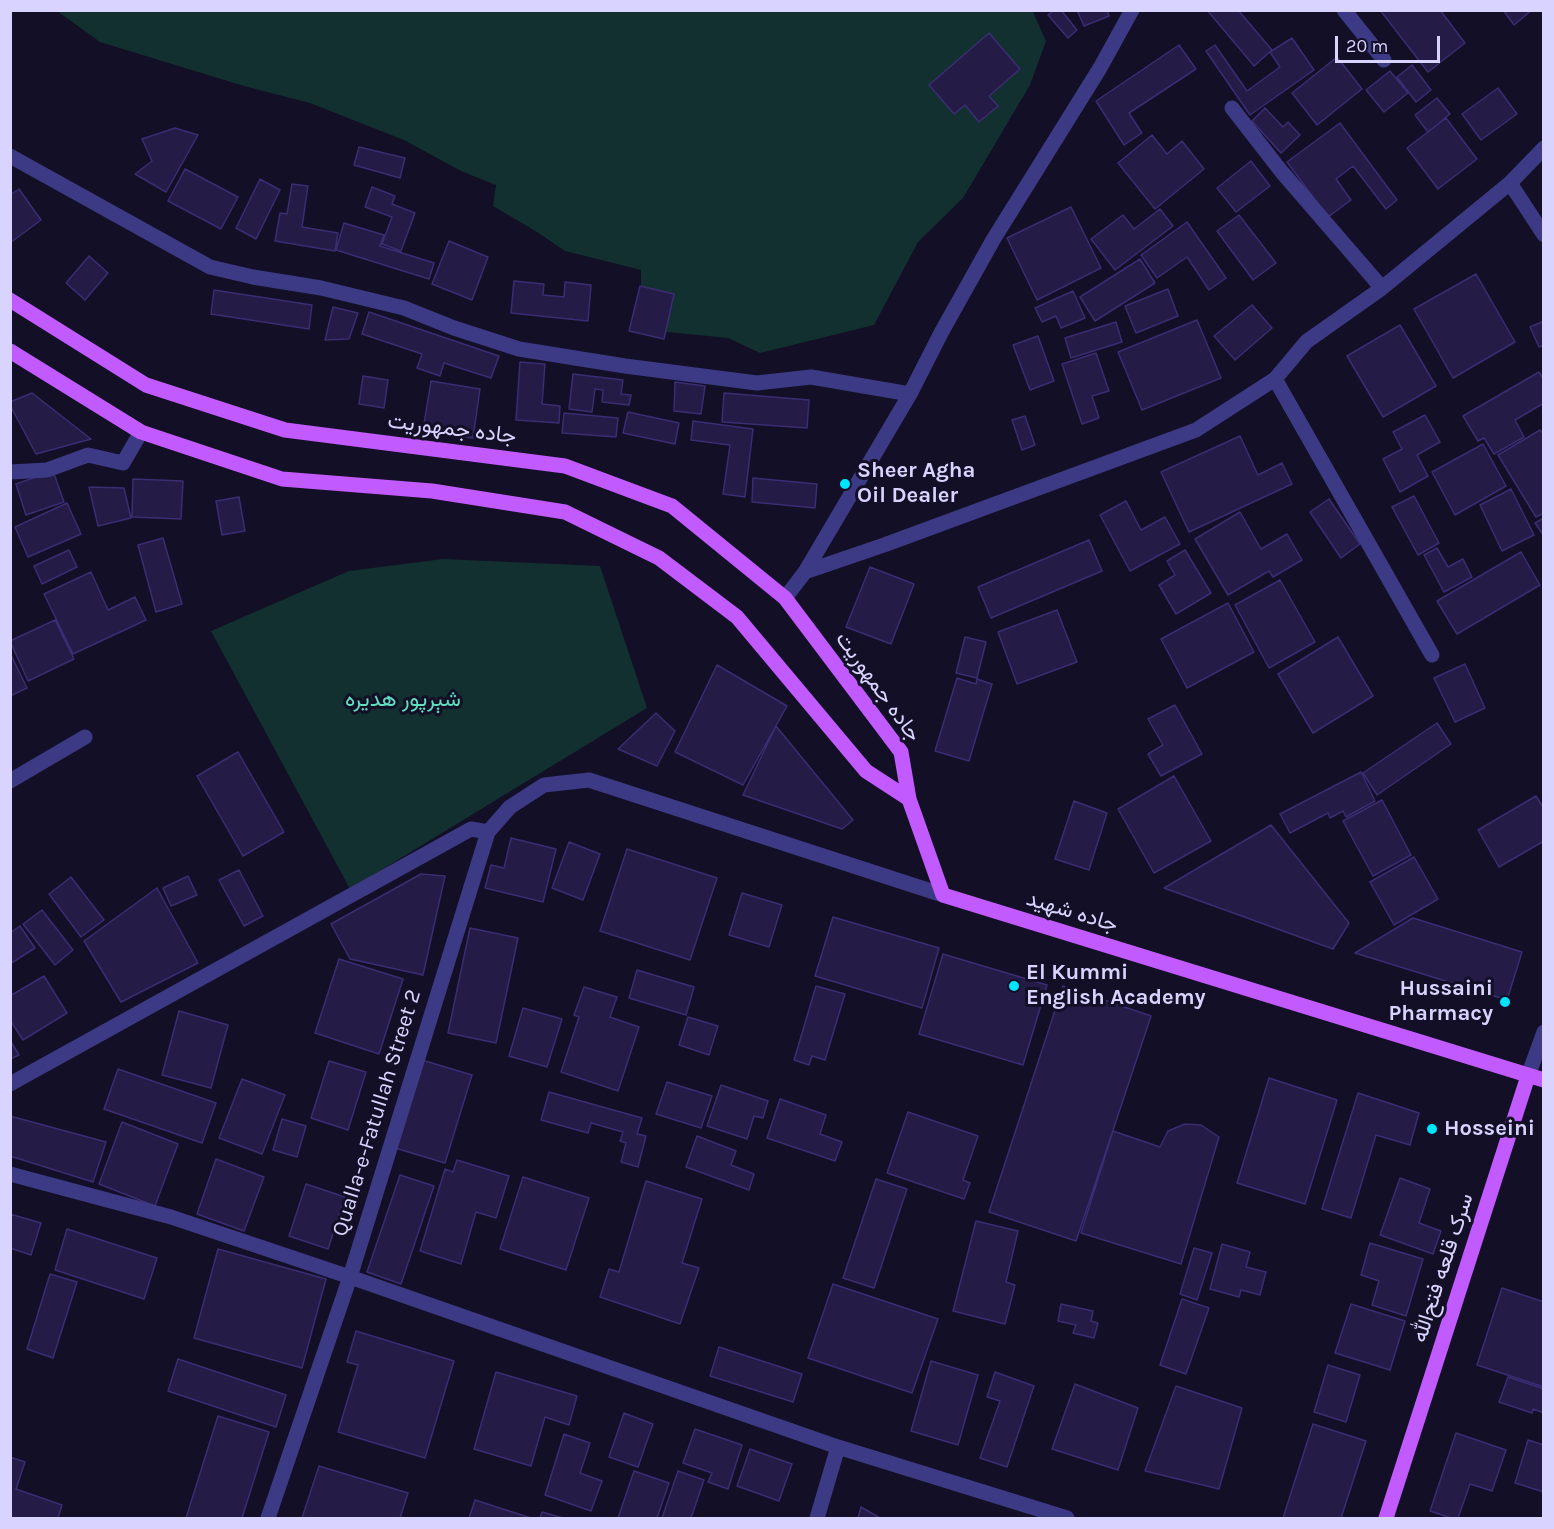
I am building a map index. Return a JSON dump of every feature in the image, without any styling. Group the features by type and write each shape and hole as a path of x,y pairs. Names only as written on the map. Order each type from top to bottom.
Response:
{"main road":[{"name":"جاده جمهوریت","path":"10,300 146,385 285,430 565,466 672,506 784,598 902,752 909,799 943,895"},
{"path":"10,351 141,432 282,478 432,491 565,512 659,558 736,617 866,771 909,799"},
{"name":"جاده شهید","path":"943,895 1544,1080"},
{"name":"سرک قلعه فتح‌الله","path":"1386,1518 1528,1076"}],"street":[{"path":"784,598 805,572 910,394 993,240 1100,68 1132,10"},
{"path":"1344,10 1384,60"},
{"path":"1232,108 1281,171 1382,288"},
{"path":"805,572 896,541 1196,430 1275,379 1307,341 1382,288 1510,183 1544,148"},
{"path":"10,156 210,267 253,277 321,288 404,308 454,328 519,349 625,366 757,383 811,377 910,394"},
{"path":"1510,183 1544,235"},
{"path":"1275,379 1432,655"},
{"path":"10,472 47,470 88,455 123,464 141,432"},
{"path":"10,781 86,736"},
{"name":"Qualla-e-Fatullah Street 2","path":"268,1518 350,1277 488,832 510,807 544,785 589,780"},
{"name":"جاده شهید","path":"589,780 943,895"},
{"path":"10,1084 471,829 488,832"},
{"name":"سرک قلعه فتح‌الله","path":"1528,1076 1544,1032"},
{"path":"10,1174 171,1217 838,1447 1067,1518"},
{"path":"817,1518 838,1447"}],"green space":[{"path":"1032,10 1046,41 1030,85 963,198 918,242 874,325 760,353 728,338 667,332 641,322 641,270 565,251 493,206 496,185 461,171 404,140 310,103 244,86 100,42 57,11"},
{"name":"شېرپور هديره","path":"443,559 600,566 647,708 350,889 211,631 349,571"}],"building":[{"path":"1054,10 1061,10 1077,30 1068,38 1048,15"},
{"path":"1077,10 1107,10 1109,16 1084,26"},
{"path":"1207,10 1238,10 1272,50 1254,66"},
{"path":"1380,10 1440,10 1465,43 1428,72"},
{"path":"1503,10 1532,10 1514,25"},
{"path":"989,33 1020,69 989,96 998,106 979,122 965,105 954,114 929,85"},
{"path":"1292,38 1314,70 1250,115 1206,51 1215,45 1247,91 1280,67 1270,52"},
{"path":"1179,45 1196,69 1129,113 1142,133 1124,145 1096,101"},
{"path":"1337,57 1362,89 1317,125 1292,93"},
{"path":"1412,65 1431,90 1416,102 1397,77"},
{"path":"1390,71 1408,93 1384,112 1366,90"},
{"path":"1498,88 1517,114 1481,140 1462,114"},
{"path":"1437,98 1450,114 1428,132 1415,115"},
{"path":"1265,108 1283,127 1288,122 1300,135 1281,153 1252,121"},
{"path":"1446,118 1477,159 1438,189 1407,148"},
{"path":"1340,123 1397,200 1386,209 1353,166 1336,179 1351,200 1328,217 1287,162"},
{"path":"175,128 198,135 166,192 135,174 152,161 142,139"},
{"path":"1152,135 1167,154 1182,141 1204,169 1155,209 1118,163"},
{"path":"359,147 405,158 400,178 354,165"},
{"path":"1251,161 1270,186 1236,212 1217,188"},
{"path":"185,169 238,197 221,229 168,201"},
{"path":"260,179 280,190 256,239 236,228"},
{"path":"292,184 308,186 302,227 338,233 335,251 275,241 280,213 287,214"},
{"path":"372,187 395,196 392,204 415,213 401,251 382,244 392,217 365,207"},
{"path":"19,189 41,220 10,243 10,195"},
{"path":"1071,207 1101,268 1037,300 1007,238"},
{"path":"1160,209 1173,226 1115,270 1091,239 1123,215 1134,229"},
{"path":"1239,215 1276,263 1253,280 1217,231"},
{"path":"1187,222 1226,278 1209,290 1187,257 1157,278 1141,255"},
{"path":"344,223 384,235 380,246 434,263 429,279 336,250"},
{"path":"449,241 488,257 472,300 432,284"},
{"path":"89,256 108,273 85,300 66,283"},
{"path":"1140,259 1155,283 1095,321 1080,297"},
{"path":"1476,274 1515,342 1453,378 1414,309"},
{"path":"514,281 544,284 543,295 564,297 565,282 591,285 588,321 511,313"},
{"path":"640,286 674,294 664,339 629,331"},
{"path":"1168,289 1178,316 1136,333 1125,306"},
{"path":"214,290 312,305 309,329 211,314"},
{"path":"1073,291 1085,318 1061,328 1056,316 1042,322 1035,308"},
{"path":"1252,305 1272,328 1235,360 1214,336"},
{"path":"333,307 358,313 349,339 325,340"},
{"path":"369,312 499,356 491,378 444,363 440,376 417,368 422,354 362,334"},
{"path":"1197,320 1221,378 1142,410 1118,352"},
{"path":"1544,321 1544,345 1539,347 1530,327"},
{"path":"1116,322 1122,342 1071,358 1065,338"},
{"path":"1400,325 1436,386 1383,417 1347,356"},
{"path":"1038,336 1054,381 1030,390 1013,345"},
{"path":"1096,353 1109,391 1092,396 1099,418 1082,424 1062,364"},
{"path":"520,362 545,364 542,404 560,406 559,423 516,420"},
{"path":"1539,372 1544,380 1544,403 1515,420 1524,437 1494,454 1484,438 1478,441 1463,416"},
{"path":"573,374 623,380 621,394 631,395 629,405 602,402 603,390 595,389 592,412 569,409"},
{"path":"363,376 388,380 384,408 359,404"},
{"path":"431,381 480,389 473,438 423,430"},
{"path":"675,382 705,386 701,414 674,411"},
{"path":"32,393 91,439 36,454 10,405 10,402"},
{"path":"724,393 809,400 807,428 722,422"},
{"path":"628,412 679,423 675,444 623,433"},
{"path":"564,413 618,418 616,437 562,433"},
{"path":"1425,415 1440,442 1417,455 1428,476 1400,492 1383,459 1402,449 1393,432"},
{"path":"1025,416 1035,445 1022,450 1012,420"},
{"path":"693,421 753,429 745,497 723,494 730,445 691,440"},
{"path":"1540,430 1544,435 1544,513 1536,517 1498,455"},
{"path":"1240,436 1258,475 1282,463 1292,484 1189,532 1161,472"},
{"path":"1483,444 1506,486 1455,515 1432,472"},
{"path":"53,471 64,502 26,515 16,484"},
{"path":"753,478 817,484 815,508 752,502"},
{"path":"133,479 183,481 181,519 132,517"},
{"path":"89,487 124,488 131,518 98,526"},
{"path":"1511,489 1534,535 1502,551 1480,505"},
{"path":"1414,496 1439,543 1418,555 1392,507"},
{"path":"239,497 245,531 222,535 216,501"},
{"path":"1329,499 1360,544 1341,558 1310,512"},
{"path":"1126,501 1141,530 1165,517 1180,544 1130,571 1100,515"},
{"path":"67,503 81,534 28,557 15,527"},
{"path":"1240,512 1261,549 1287,534 1302,560 1273,577 1269,571 1228,595 1195,539"},
{"path":"1544,518 1544,536 1535,523"},
{"path":"163,538 182,604 156,612 138,545"},
{"path":"1089,540 1102,571 991,618 978,587"},
{"path":"1437,548 1448,567 1463,559 1472,577 1444,592 1424,555"},
{"path":"69,550 77,567 42,584 34,566"},
{"path":"1185,550 1211,593 1176,614 1159,585 1175,575 1167,561"},
{"path":"1521,552 1540,585 1457,634 1437,601"},
{"path":"870,567 914,584 891,644 846,627"},
{"path":"91,572 108,610 135,597 146,620 73,654 44,594"},
{"path":"1280,580 1315,642 1269,668 1235,605"},
{"path":"1228,603 1254,652 1187,688 1161,639"},
{"path":"1057,610 1077,662 1017,684 998,632"},
{"path":"55,620 74,659 28,681 10,641"},
{"path":"965,637 986,642 977,678 956,673"},
{"path":"1338,637 1373,696 1313,733 1278,674"},
{"path":"10,656 27,688 10,696"},
{"path":"1465,664 1485,708 1455,722 1434,678"},
{"path":"717,665 787,706 743,785 675,752"},
{"path":"957,678 976,684 977,679 992,684 969,761 935,751"},
{"path":"1175,705 1202,754 1161,776 1148,754 1163,745 1148,719"},
{"path":"656,713 675,731 657,766 618,749"},
{"path":"1437,723 1451,744 1377,795 1363,773"},
{"path":"776,726 853,820 842,829 743,795"},
{"path":"238,752 284,832 243,856 197,776"},
{"path":"1361,772 1375,801 1346,817 1343,811 1330,818 1328,813 1290,833 1280,814"},
{"path":"1174,776 1211,841 1154,873 1118,809"},
{"path":"1536,796 1544,809 1544,841 1499,867 1478,830"},
{"path":"1382,800 1411,855 1373,876 1343,821"},
{"path":"1074,801 1107,813 1089,870 1055,859"},
{"path":"1271,825 1349,923 1333,949 1164,888"},
{"path":"511,838 556,849 543,902 485,888 491,865 504,868"},
{"path":"569,842 600,854 583,900 552,888"},
{"path":"627,849 717,878 690,960 600,931"},
{"path":"1414,857 1438,899 1394,925 1370,882"},
{"path":"239,870 263,916 244,926 219,880"},
{"path":"421,874 445,876 423,975 350,959 331,924"},
{"path":"188,876 197,895 171,906 163,888"},
{"path":"71,877 104,920 81,937 49,894"},
{"path":"157,888 198,963 121,1002 84,941"},
{"path":"742,893 782,905 769,947 729,935"},
{"path":"42,910 73,950 55,965 23,924"},
{"path":"833,917 939,948 922,1008 815,976"},
{"path":"1413,918 1522,952 1507,1000 1355,953"},
{"path":"20,926 35,948 10,964 10,933"},
{"path":"470,928 518,938 496,1043 448,1033"},
{"path":"943,954 1047,985 1023,1065 919,1034"},
{"path":"339,959 403,979 379,1054 315,1033"},
{"path":"637,970 694,987 686,1015 629,998"},
{"path":"44,976 67,1013 23,1040 10,1020 10,996"},
{"path":"816,986 845,994 825,1060 812,1056 809,1065 794,1060"},
{"path":"1063,986 1151,1016 1076,1241 989,1212"},
{"path":"584,987 617,997 610,1017 639,1027 618,1091 561,1072 579,1017 574,1015"},
{"path":"523,1008 562,1019 547,1067 509,1056"},
{"path":"179,1011 228,1025 211,1088 162,1075"},
{"path":"688,1017 718,1026 709,1055 679,1045"},
{"path":"10,1040 19,1055 10,1059"},
{"path":"422,1060 472,1075 445,1163 395,1148"},
{"path":"329,1061 366,1072 348,1130 311,1118"},
{"path":"118,1069 216,1103 202,1143 104,1109"},
{"path":"1269,1078 1337,1100 1305,1204 1237,1183"},
{"path":"242,1079 285,1095 262,1154 219,1138"},
{"path":"667,1082 712,1096 701,1128 656,1114"},
{"path":"721,1085 768,1101 763,1118 754,1116 747,1139 707,1126"},
{"path":"549,1092 642,1118 637,1134 646,1136 638,1167 621,1162 626,1143 620,1141 623,1132 591,1123 588,1133 541,1120"},
{"path":"1358,1093 1419,1113 1410,1145 1376,1135 1351,1218 1322,1209"},
{"path":"780,1099 826,1115 820,1134 842,1142 835,1161 767,1138"},
{"path":"908,1112 978,1136 963,1180 970,1183 964,1199 887,1173"},
{"path":"10,1116 106,1142 93,1182 10,1156"},
{"path":"282,1119 306,1126 297,1157 273,1150"},
{"path":"122,1122 178,1144 155,1206 99,1184"},
{"path":"1185,1124 1201,1125 1219,1137 1181,1264 1081,1233 1113,1131 1160,1147 1168,1131"},
{"path":"697,1136 736,1151 731,1165 754,1174 749,1190 686,1167"},
{"path":"216,1159 264,1177 244,1231 197,1214"},
{"path":"457,1160 509,1176 496,1218 476,1212 461,1264 420,1251 445,1169 453,1172"},
{"path":"400,1175 434,1186 401,1284 367,1272"},
{"path":"523,1177 589,1198 566,1270 500,1249"},
{"path":"1400,1178 1430,1189 1419,1223 1441,1231 1433,1254 1380,1235"},
{"path":"876,1179 907,1189 874,1288 843,1278"},
{"path":"646,1181 702,1199 682,1263 699,1268 680,1324 600,1297 609,1269 619,1272"},
{"path":"306,1184 345,1197 328,1249 289,1236"},
{"path":"10,1214 41,1223 31,1255 10,1248"},
{"path":"976,1221 1018,1231 1006,1282 1015,1285 1005,1324 953,1311"},
{"path":"67,1229 157,1258 144,1299 55,1270"},
{"path":"1370,1243 1423,1259 1406,1316 1372,1305 1379,1281 1361,1275"},
{"path":"1222,1244 1250,1252 1246,1267 1266,1272 1260,1295 1241,1290 1239,1297 1210,1289"},
{"path":"1194,1248 1212,1253 1197,1300 1180,1294"},
{"path":"218,1249 326,1279 302,1368 194,1338"},
{"path":"50,1274 77,1282 53,1358 27,1349"},
{"path":"833,1284 938,1319 912,1393 808,1358"},
{"path":"1502,1288 1544,1302 1544,1387 1477,1365"},
{"path":"1182,1299 1209,1308 1186,1374 1160,1365"},
{"path":"1061,1304 1093,1311 1091,1321 1098,1323 1094,1338 1073,1333 1076,1325 1058,1321"},
{"path":"1351,1304 1405,1321 1390,1370 1335,1353"},
{"path":"356,1331 454,1361 425,1458 338,1432 358,1365 347,1362"},
{"path":"719,1347 802,1374 793,1402 710,1376"},
{"path":"178,1359 286,1395 276,1427 168,1391"},
{"path":"931,1361 978,1375 958,1445 911,1431"},
{"path":"1328,1365 1360,1375 1346,1422 1314,1412"},
{"path":"496,1372 577,1396 569,1425 545,1417 531,1466 474,1449"},
{"path":"995,1372 1034,1386 1007,1467 980,1458 1000,1401 987,1397"},
{"path":"1508,1377 1544,1389 1544,1413 1533,1409 1532,1413 1499,1402"},
{"path":"1075,1384 1138,1408 1118,1470 1052,1449"},
{"path":"1176,1386 1242,1408 1219,1489 1145,1471"},
{"path":"624,1413 653,1424 638,1467 609,1457"},
{"path":"218,1416 269,1432 242,1518 186,1518"},
{"path":"1313,1424 1366,1441 1341,1518 1283,1518"},
{"path":"695,1429 742,1445 728,1489 708,1482 712,1473 683,1463"},
{"path":"1456,1433 1506,1450 1492,1491 1470,1484 1458,1518 1451,1518 1430,1511"},
{"path":"564,1434 590,1443 580,1473 602,1481 591,1511 545,1495"},
{"path":"1528,1440 1544,1445 1544,1492 1515,1483"},
{"path":"750,1449 792,1464 779,1501 737,1486"},
{"path":"10,1457 25,1462 16,1489 62,1505 58,1518 10,1518"},
{"path":"319,1466 408,1493 400,1518 302,1518"},
{"path":"634,1471 669,1483 657,1518 618,1518"},
{"path":"678,1471 704,1480 691,1518 662,1518"},
{"path":"475,1500 531,1518 469,1518"},
{"path":"861,1507 880,1518 858,1518"},
{"path":"542,1512 563,1518 540,1518"}],"place":[{"name":"Sheer Agha Oil Dealer","path":"845,484"},
{"name":"El Kummi English Academy","path":"1014,986"},
{"name":"Hussaini Pharmacy","path":"1505,1002"},
{"name":"Hosseini","path":"1432,1129"}]}
